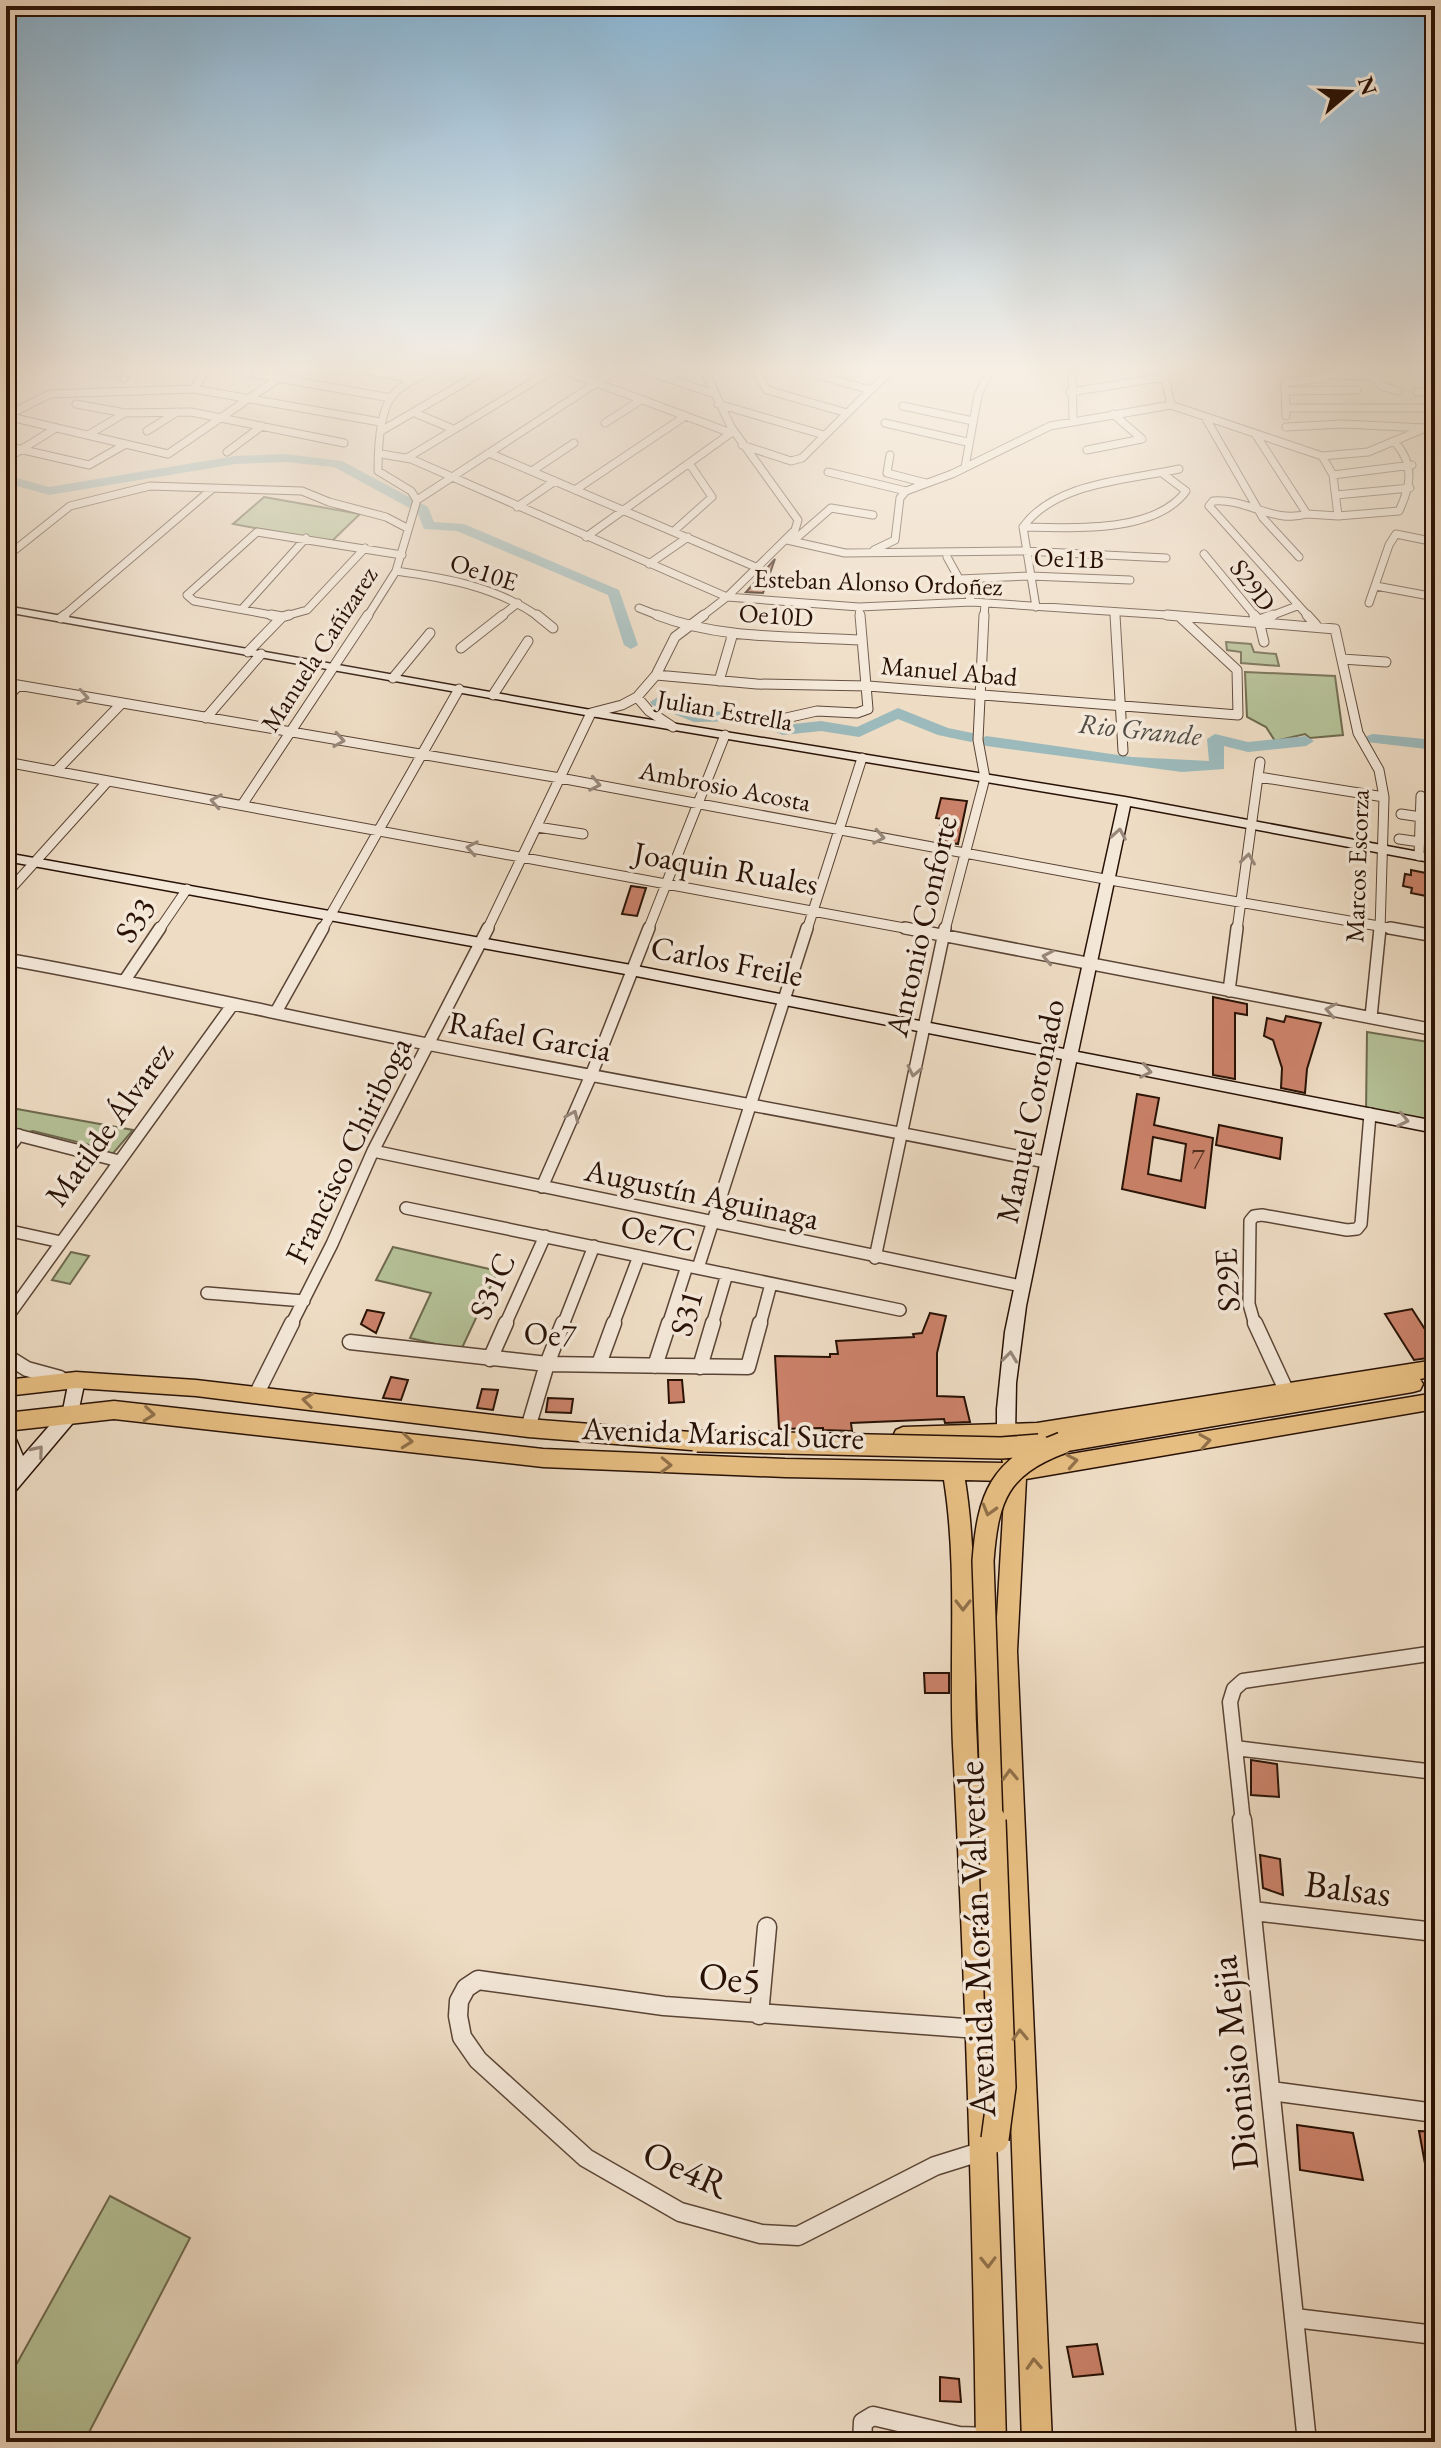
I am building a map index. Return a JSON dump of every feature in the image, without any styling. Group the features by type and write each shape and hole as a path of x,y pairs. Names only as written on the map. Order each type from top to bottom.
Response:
{"main road":[{"name":"Avenida Mariscal Sucre","path":"6,1388 76,1380 257,1393 528,1428 694,1441 761,1435 1006,1435 1435,1368"},
{"path":"694,1441 1001,1448 1062,1443 1435,1380"},
{"name":"Avenida Mariscal Sucre","path":"6,1422 114,1410 543,1458 649,1464 1016,1472 1435,1401"},
{"name":"Avenida Morán Valverde","path":"1006,1435 1016,1472 1006,1651 1037,2442"},
{"path":"991,2439 986,2184 989,2145 1002,2087 984,1531 990,1503 1008,1470 1027,1456 1062,1443"},
{"name":"Avenida Morán Valverde","path":"953,1472 963,1538 963,1713 978,2029 989,2145"}],"street":[{"path":"395,481 411,491 417,503 443,481"},
{"name":"Esteban Alonso Ordoñez","path":"458,481 727,597 859,607 972,602 1316,625 1335,629"},
{"path":"517,507 555,481"},
{"path":"556,481 758,568"},
{"path":"575,490 588,481"},
{"path":"586,537 665,481"},
{"path":"675,530 712,497 701,481"},
{"path":"770,481 796,515 790,541"},
{"path":"866,481 906,491"},
{"path":"919,481 926,483"},
{"path":"871,551 895,540 900,498 906,491 930,481"},
{"path":"1036,607 1024,551 1023,527 1030,513 1051,501 1129,481"},
{"path":"1023,527 1093,528 1168,509 1181,501 1186,491 1173,481"},
{"path":"1242,481 1259,511 1299,557"},
{"path":"1286,481 1307,514"},
{"path":"1334,481 1338,516"},
{"path":"1316,625 1209,506 1213,501 1228,500 1288,520 1307,514 1338,516 1399,511 1411,481"},
{"path":"6,557 64,510 80,503 150,486 302,491 329,502 386,517 407,528"},
{"path":"1336,495 1410,488"},
{"path":"61,618 212,489"},
{"name":"Manuela Cañizarez","path":"242,805 293,733 396,571 417,503"},
{"path":"591,713 637,697 656,675 666,649 688,627 831,508 873,515"},
{"path":"365,548 307,610 282,617 194,601 187,595 254,532 306,538 365,548 402,555"},
{"path":"1369,603 1389,545 1396,534 1435,542"},
{"path":"649,564 688,537"},
{"path":"242,609 306,538"},
{"path":"790,541 845,553 1024,551 1166,558"},
{"name":"S29D","path":"1204,554 1259,621 1264,642"},
{"path":"947,557 972,602"},
{"name":"Oe10E","path":"396,571 448,578 490,590 518,603 553,628"},
{"name":"Oe11B","path":"959,579 1030,576 1130,580"},
{"path":"1376,586 1435,597"},
{"path":"461,648 518,603"},
{"name":"Antonio Conforte","path":"875,1258 943,937 985,778 978,740 985,603"},
{"path":"1259,621 1297,606"},
{"path":"786,718 800,717 812,711 865,712 868,709 859,607"},
{"name":"Oe10D","path":"639,608 688,627 733,633 862,640"},
{"name":"Julian Estrella","path":"6,609 591,713 1125,801 1381,848 1419,849 1435,859"},
{"path":"1115,613 1123,751"},
{"path":"248,652 282,617"},
{"name":"Manuel Abad","path":"656,675 719,681 868,686 1238,715 1237,670 1180,617"},
{"name":"Marcos Escorza","path":"1335,629 1358,733 1379,770 1384,797 1380,926 1371,1017"},
{"path":"393,678 430,633"},
{"path":"719,681 733,633"},
{"path":"493,695 528,641"},
{"path":"206,718 261,654"},
{"path":"1342,659 1386,662"},
{"name":"Ambrosio Acosta","path":"6,683 560,778 1110,880 1435,936"},
{"path":"6,698 18,686"},
{"path":"276,1012 334,915 459,689"},
{"path":"637,697 649,711 673,727"},
{"path":"56,771 122,703"},
{"path":"1430,723 1435,706"},
{"name":"Francisco Chiriboga","path":"257,1393 304,1301 373,1151 480,944 591,713"},
{"path":"542,1187 592,1073 725,735"},
{"path":"655,1366 692,1267 713,1222 862,758"},
{"name":"Joaquin Ruales","path":"6,762 815,911 1435,1030"},
{"path":"1229,991 1260,762"},
{"path":"1259,777 1384,797"},
{"path":"6,894 108,781"},
{"path":"1399,839 1419,849 1421,796"},
{"name":"Manuel Coronado","path":"1006,1435 1006,1392 1021,1286 1045,1162 1092,965 1125,801"},
{"path":"1401,814 1421,817"},
{"path":"537,827 583,834"},
{"name":"Carlos Freile","path":"6,857 631,970 1435,1127"},
{"name":"S33","path":"125,980 187,889"},
{"name":"Rafael Garcia","path":"6,959 125,980 427,1044 902,1132 1045,1162"},
{"name":"Matilde Álvarez","path":"6,1319 233,1004"},
{"name":"S29E","path":"1286,1390 1249,1304 1250,1221 1262,1215 1347,1230 1357,1229 1361,1224 1370,1114"},
{"path":"6,1152 12,1133 119,1161"},
{"name":"Augustín Aguinaga","path":"373,1151 1021,1286"},
{"name":"Oe7C","path":"406,1208 900,1310"},
{"path":"6,1230 61,1242"},
{"name":"S31C","path":"490,1359 545,1236"},
{"path":"528,1428 547,1364 594,1246"},
{"path":"599,1364 639,1256"},
{"name":"S31","path":"700,1367 727,1274"},
{"name":"Oe7","path":"350,1342 547,1364 748,1367 771,1284"},
{"path":"207,1293 304,1301"},
{"path":"6,1356 27,1369 50,1377 76,1380 71,1413 6,1487"},
{"path":"6,1435 15,1459 6,1487"},
{"name":"Dionisio Mejia","path":"1307,2442 1230,1702 1234,1689 1243,1681 1435,1653"},
{"path":"1235,1748 1435,1772"},
{"name":"Balsas","path":"1253,1911 1435,1932"},
{"path":"759,2015 767,1927"},
{"name":"Oe4R","path":"478,1980 466,1988 459,2001 458,2016 462,2037 478,2060 586,2158 680,2212 761,2234 798,2236 935,2166 989,2145"},
{"name":"Oe5","path":"478,1980 555,1994 759,2015 978,2029"},
{"path":"1271,2091 1435,2113"},
{"path":"1295,2318 1435,2335"},
{"path":"862,2442 863,2422 873,2416 959,2436 991,2439"}],"green space":[{"path":"264,497 360,514 331,542 233,524"},
{"path":"1226,642 1251,644 1254,652 1276,654 1279,666 1241,663 1241,652 1227,650"},
{"path":"1245,672 1335,676 1343,735 1310,738 1305,734 1275,741 1266,727 1247,717"},
{"path":"1367,1032 1435,1043 1435,1125 1366,1112"},
{"path":"6,1107 133,1130 110,1157 95,1154 90,1145 33,1131 6,1137"},
{"path":"393,1247 498,1271 461,1350 410,1338 431,1293 376,1280"},
{"path":"71,1252 89,1256 70,1284 52,1280"},
{"path":"110,2196 190,2238 84,2442 6,2442 6,2383"}],"building":[{"path":"775,559 763,593 746,592"},
{"path":"941,798 967,801 958,844 937,840 942,819 936,818"},
{"path":"1411,870 1431,874 1430,879 1435,880 1435,893 1431,892 1431,897 1411,893 1412,888 1403,886 1405,874 1411,875"},
{"path":"631,886 646,888 637,916 622,914"},
{"path":"1213,997 1247,1004 1247,1015 1235,1013 1235,1079 1213,1075"},
{"path":"1286,1016 1321,1023 1307,1069 1305,1093 1281,1088 1282,1068 1273,1040 1264,1036 1267,1018 1284,1022"},
{"path":"1137,1094 1159,1098 1154,1125 1213,1138 1205,1208 1122,1189","holes":["1153,1137 1186,1144 1181,1181 1148,1174"]},
{"path":"1219,1125 1282,1138 1280,1159 1216,1145"},
{"path":"1412,1309 1435,1345 1435,1357 1414,1360 1385,1314"},
{"path":"367,1310 384,1313 376,1333 361,1324"},
{"path":"930,1313 946,1316 937,1353 937,1396 964,1397 970,1422 945,1423 944,1419 851,1423 852,1431 779,1429 775,1356 830,1357 830,1354 838,1354 836,1341 914,1337 913,1334 922,1333"},
{"path":"391,1377 408,1380 401,1400 383,1398"},
{"path":"668,1380 682,1380 684,1402 669,1403"},
{"path":"482,1389 498,1390 493,1410 477,1408"},
{"path":"548,1398 573,1399 571,1413 546,1412"},
{"path":"924,1673 949,1673 949,1693 925,1693"},
{"path":"1251,1760 1277,1764 1279,1797 1251,1795"},
{"path":"1260,1855 1280,1859 1283,1895 1263,1888"},
{"path":"1297,2125 1353,2133 1363,2180 1300,2170"},
{"path":"1419,2131 1435,2132 1435,2190 1430,2191"},
{"path":"1097,2344 1103,2374 1073,2377 1067,2347"},
{"path":"940,2377 959,2379 961,2402 940,2401"}],"waterway":[{"name":"Rio Grande","path":"14,481 49,491 108,481"},
{"name":"Rio Grande","path":"369,481 423,510 429,526 459,527 614,593 631,645"},
{"name":"Rio Grande","path":"658,702 694,717 754,716 783,730 821,726 859,732 898,713 944,732 971,737"},
{"name":"Rio Grande","path":"986,741 1182,767 1218,766 1215,739 1248,747 1306,741"},
{"name":"Rio Grande","path":"1373,739 1435,745"}]}
